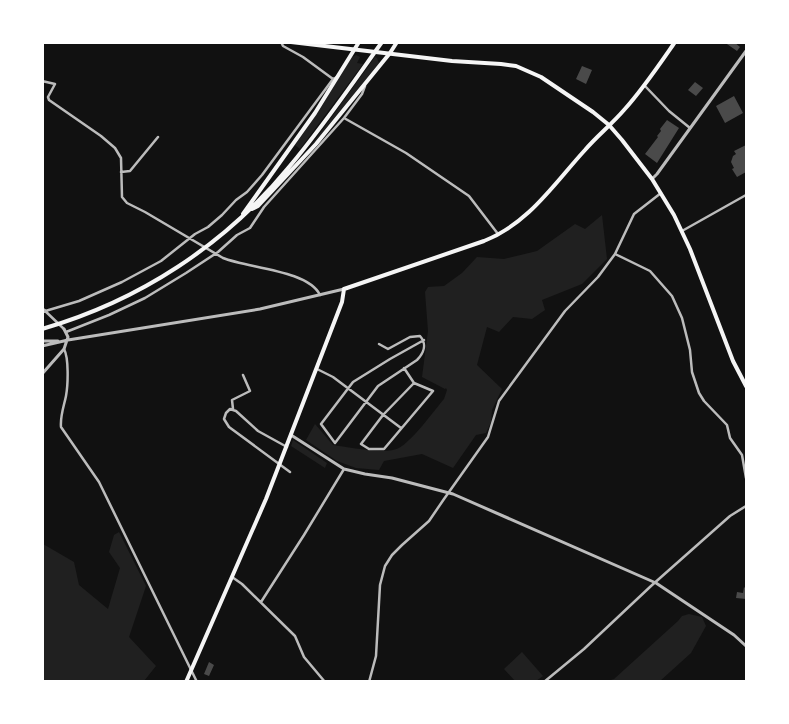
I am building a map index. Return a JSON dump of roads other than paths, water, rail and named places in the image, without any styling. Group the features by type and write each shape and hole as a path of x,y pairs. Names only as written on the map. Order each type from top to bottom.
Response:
{"main road":[{"path":"291,42 452,61 501,64 522,68 541,76 609,126 652,179 682,231 733,360 746,386"},
{"path":"235,223 315,113 359,42"},
{"path":"248,211 258,206 316,144 397,42"},
{"path":"186,682 280,465 342,302 344,288 498,236 518,223 531,211 590,144 628,106 674,42"},
{"path":"42,329 79,317 112,303 157,280 198,254 235,223 275,183 304,149 381,44"}],"street":[{"path":"281,42 283,46 303,57 333,79"},
{"path":"652,179 745,57 746,51"},
{"path":"44,312 80,301 122,282 161,261 212,224 236,200 247,192 288,142 333,79 338,76"},
{"path":"42,81 55,84 48,97 54,105 92,129 116,148 121,158 122,197 127,203 191,238 215,254 231,261 268,268 304,281 312,285 320,295"},
{"path":"65,330 110,315 145,298 215,254 237,235 250,228 264,207 344,118 362,94 366,82"},
{"path":"644,85 669,111 690,128"},
{"path":"344,118 406,153 469,196 475,201 484,218 498,236"},
{"path":"121,172 130,171 158,137"},
{"path":"369,682 376,656 382,573 392,555 429,521 488,437 496,407 502,396 565,311 598,277 615,254 634,214 661,193"},
{"path":"682,231 746,195"},
{"path":"615,254 650,271 672,296 682,318 690,350 692,372 699,393 726,425 730,438 742,456 746,478"},
{"path":"42,346 68,340 260,309 344,288"},
{"path":"42,308 44,312 65,330 68,340 64,349 42,374"},
{"path":"379,344 388,349 414,336 420,336 424,340 425,345 421,356 380,383 335,443 321,424 348,388 360,377 424,340"},
{"path":"42,341 64,341"},
{"path":"64,349 66,358 66,395 61,427 99,482 197,682"},
{"path":"404,368 414,383 433,391 384,449 369,449 361,444 383,415 414,383"},
{"path":"316,369 333,377 401,428"},
{"path":"243,375 250,391 232,400 233,409 258,431 287,447"},
{"path":"233,409 228,410 224,416 225,422 229,427 290,472"},
{"path":"291,435 344,469 449,492 656,583 734,635 746,646"},
{"path":"261,602 344,469"},
{"path":"544,682 579,654 651,586 730,516 746,506"},
{"path":"232,577 242,584 295,636 304,658 325,682"}]}
